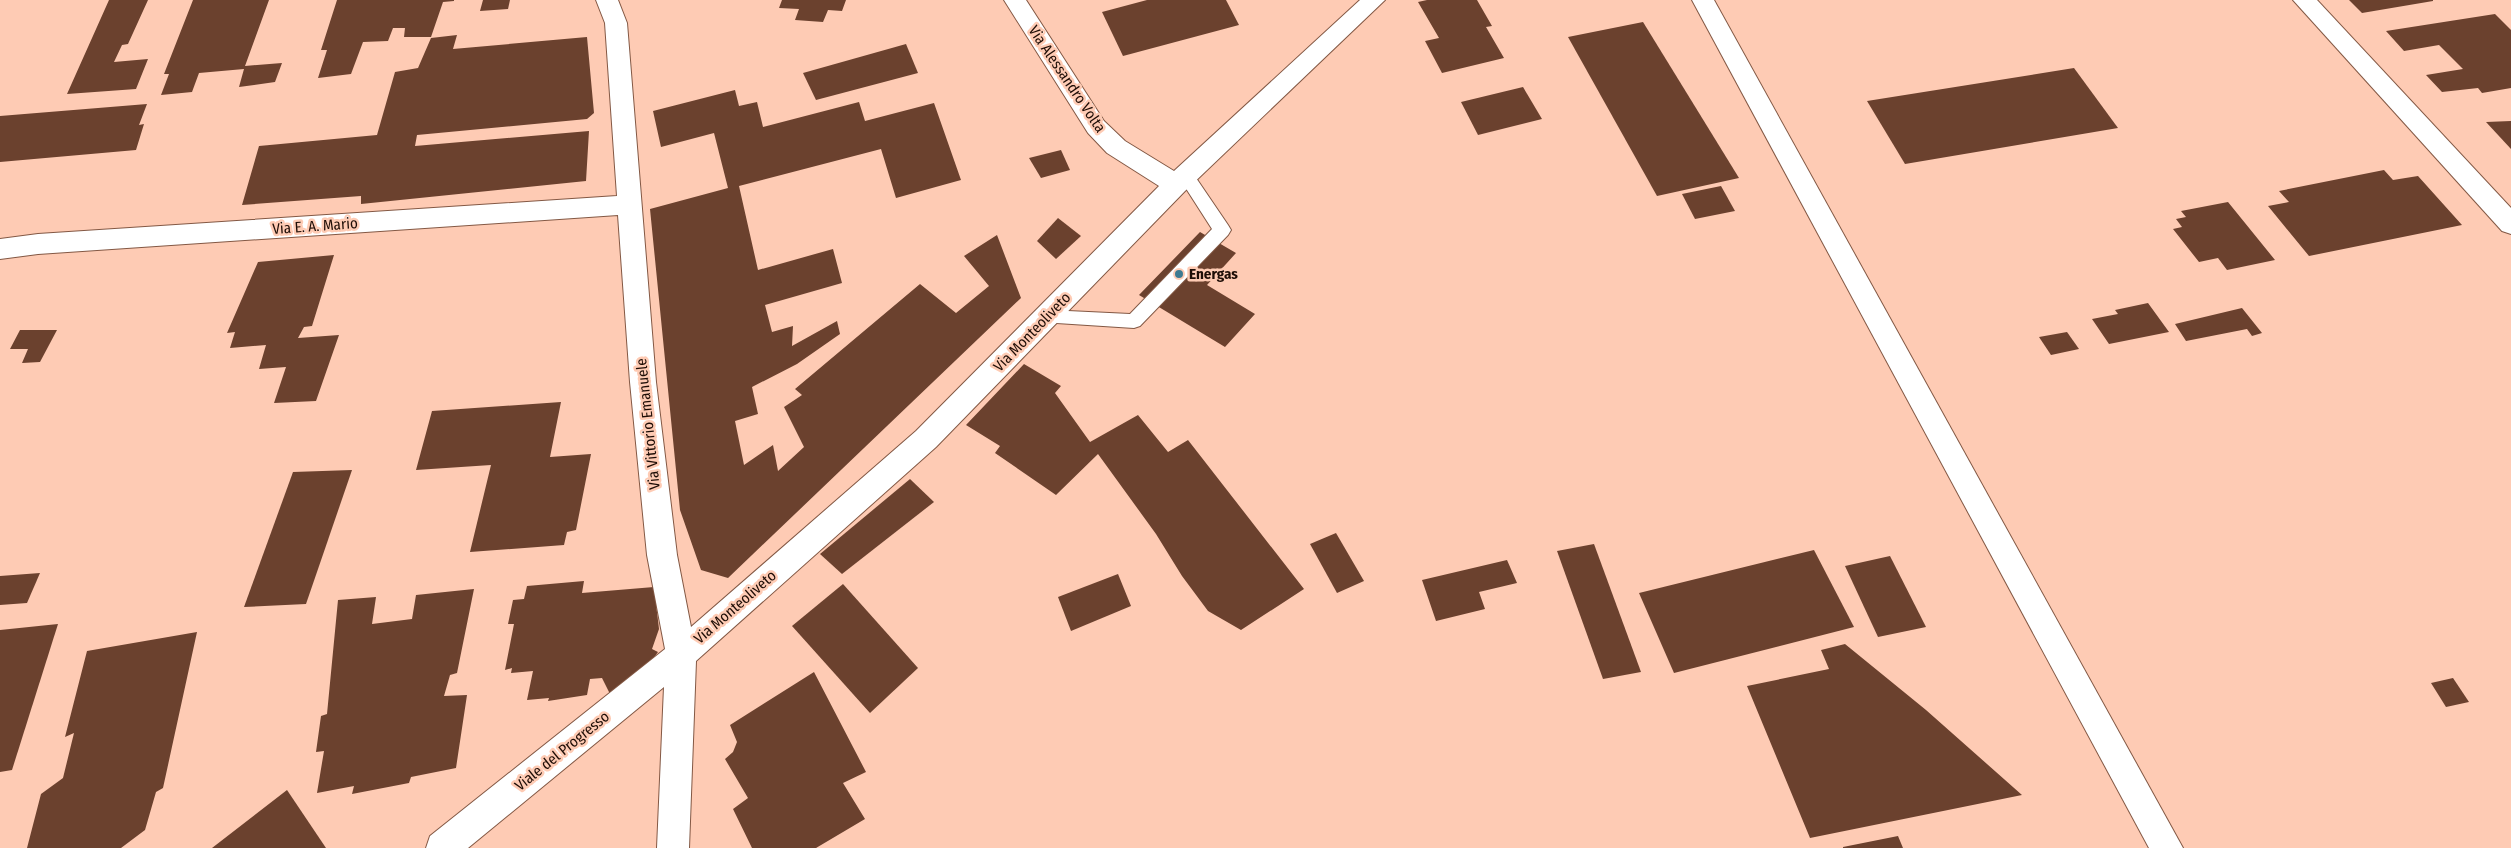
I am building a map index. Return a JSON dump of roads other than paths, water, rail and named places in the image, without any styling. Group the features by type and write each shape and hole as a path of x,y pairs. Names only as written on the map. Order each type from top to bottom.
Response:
{"street":[{"name":"Via Vittorio Emanuele","path":"607,0 616,23 643,382 662,555 681,655 673,848"},
{"name":"Via Alessandro Volta","path":"1014,0 1096,127 1116,147 1181,180"},
{"name":"Via Monteoliveto","path":"681,655 926,439 1181,180 1374,0"},
{"path":"1703,0 2167,848"},
{"path":"2304,0 2511,224"},
{"name":"Via E. A. Mario","path":"0,249 38,244 631,205"},
{"name":"Viale del Progresso","path":"442,848 681,655"}],"lane":[{"path":"1047,317 1134,321 1222,230 1181,180"}],"place":[{"name":"Energas","path":"1179,274"}]}
